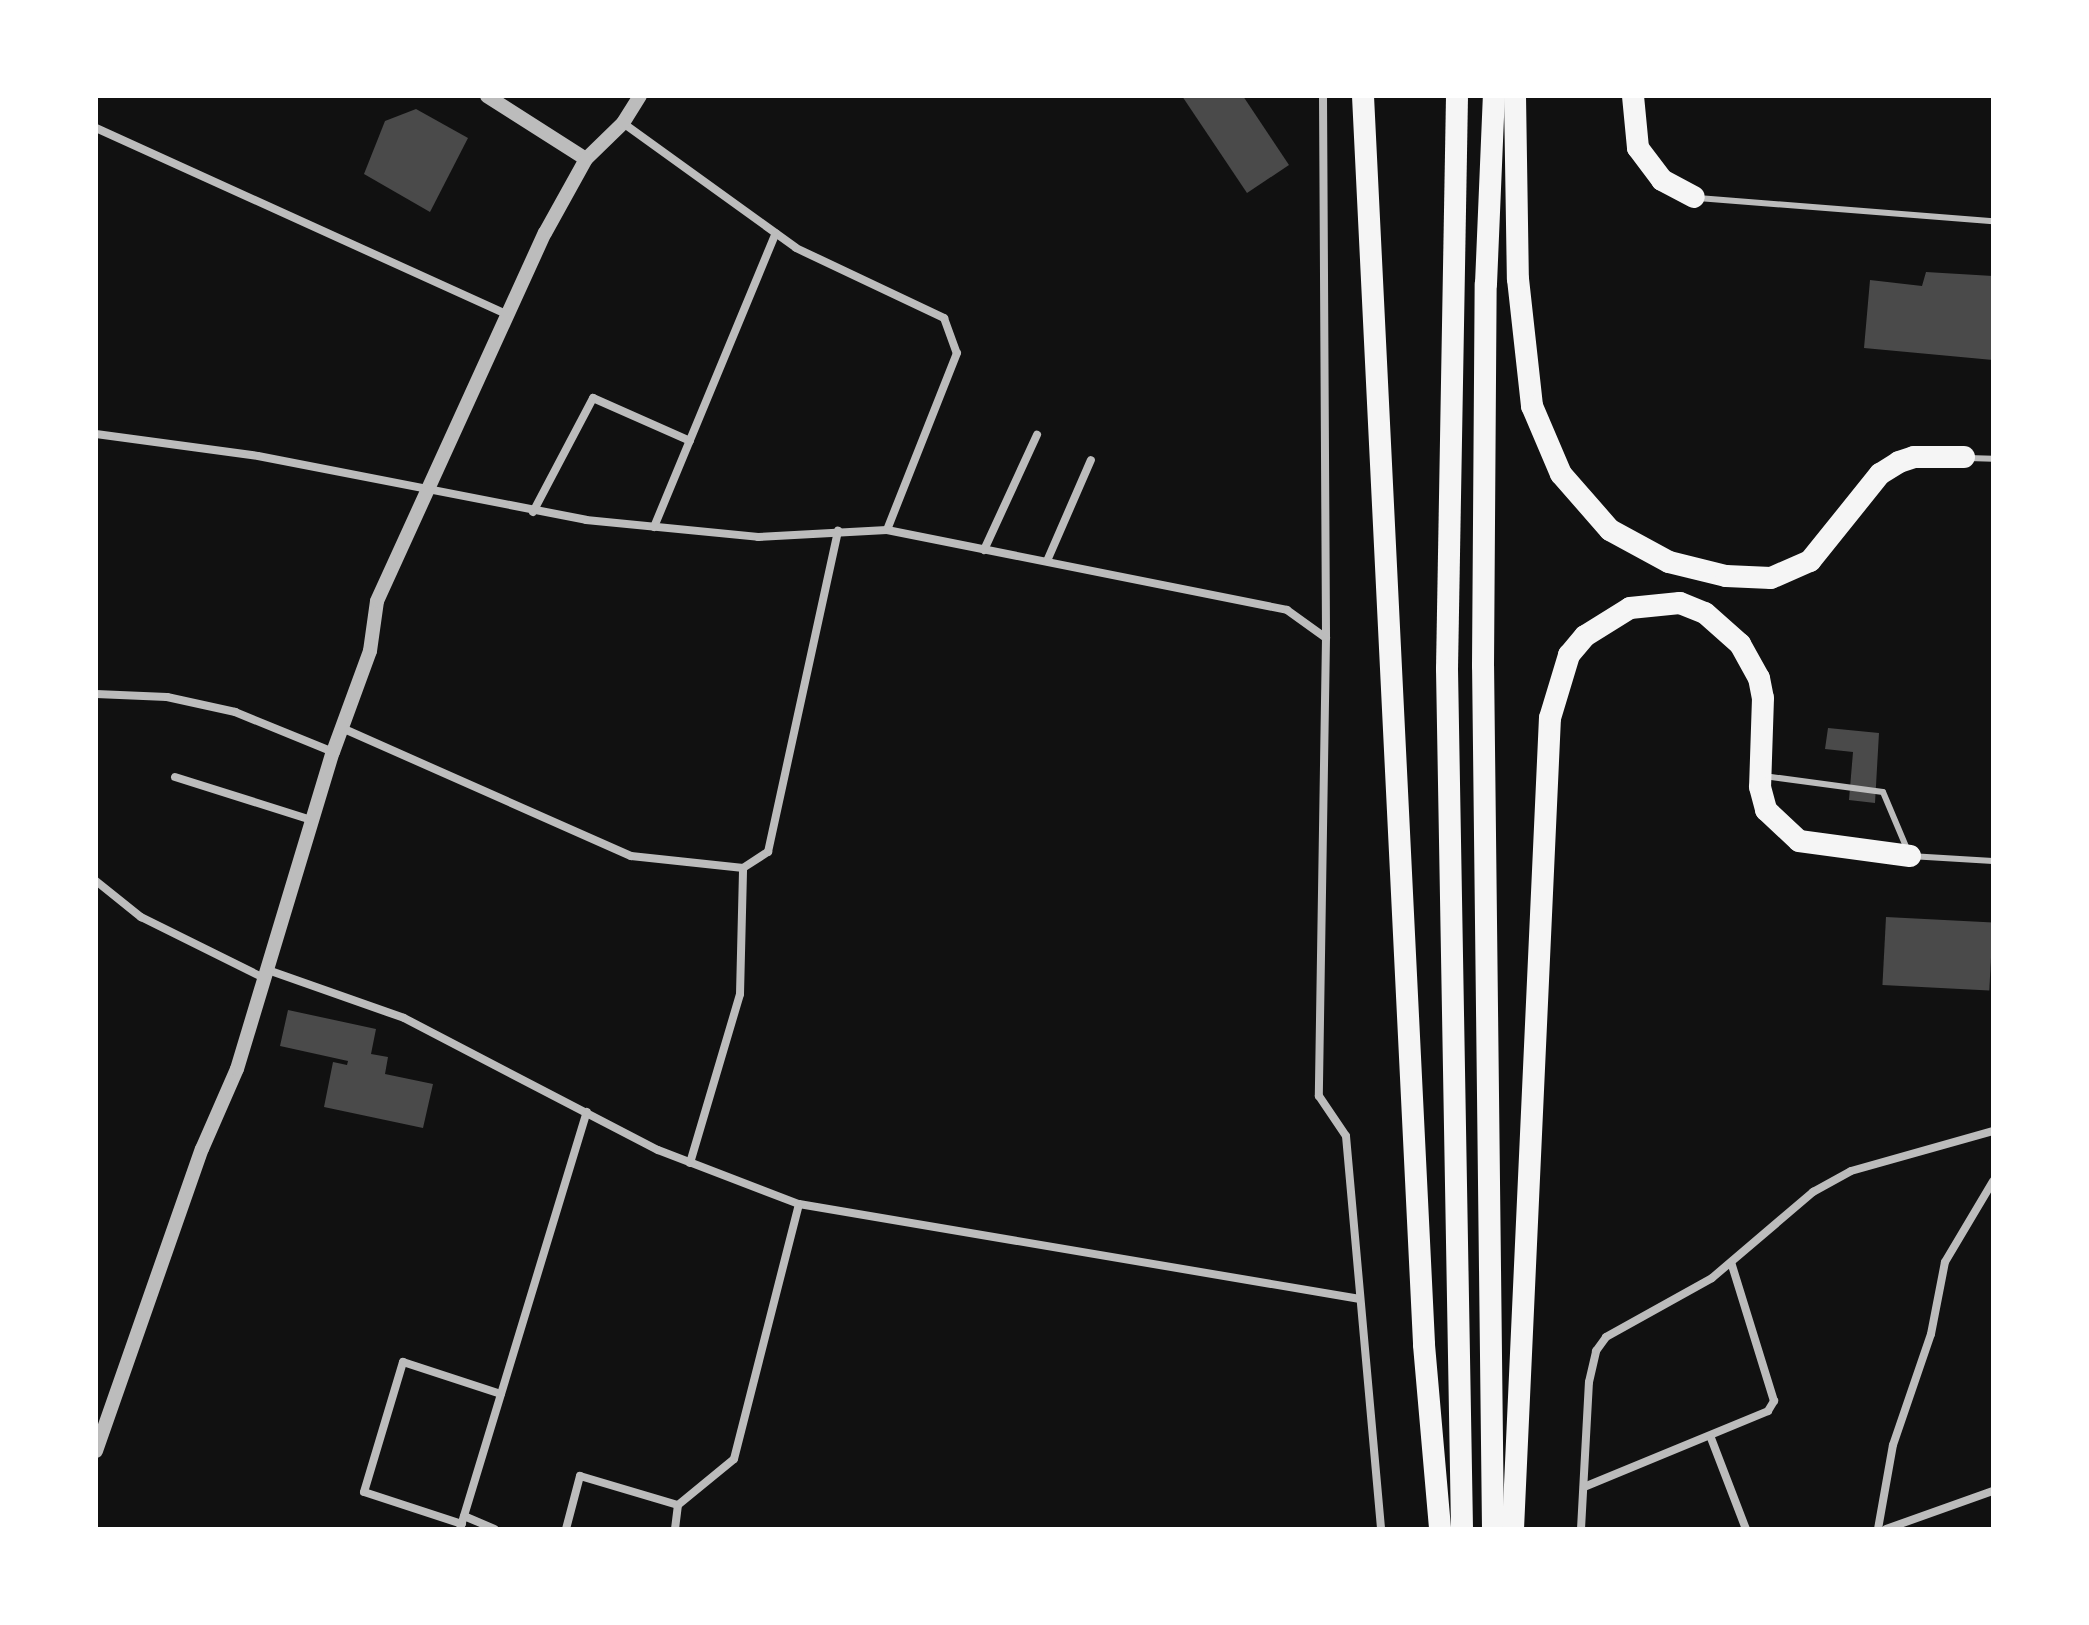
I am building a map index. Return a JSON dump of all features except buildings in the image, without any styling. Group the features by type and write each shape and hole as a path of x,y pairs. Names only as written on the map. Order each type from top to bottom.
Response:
{"highway":[{"path":"1363,96 1424,1345 1440,1529"},
{"path":"1457,96 1447,669 1462,1529"},
{"path":"1493,1529 1483,650 1486,284 1494,96"},
{"path":"1515,96 1518,279 1532,406 1561,474 1610,530 1669,562 1726,576 1771,578 1810,561 1880,474 1899,462 1914,457 1964,457"},
{"path":"1633,96 1638,148 1662,180 1694,197"},
{"path":"1513,1529 1550,718 1569,655 1585,636 1630,608 1680,603 1705,613 1740,644 1759,678 1763,698 1760,776 1766,810 1799,841 1910,856"}],"street":[{"path":"487,96 586,159"},
{"path":"96,1451 202,1149 237,1069 263,973 311,820 370,651 377,601 506,314 586,159 623,123 640,96"},
{"path":"1323,96 1326,638 1319,1096 1346,1136 1381,1529"},
{"path":"623,123 796,248 944,318 957,353 887,530"},
{"path":"96,128 506,314"},
{"path":"654,527 776,233"},
{"path":"533,512 593,398 690,441"},
{"path":"96,434 258,456 429,488 533,512 654,527 758,537 887,530 1287,610 1326,638"},
{"path":"984,550 1037,435"},
{"path":"1047,561 1091,460"},
{"path":"342,728 631,856 743,868 768,852 838,531"},
{"path":"96,694 167,697 235,712 333,752"},
{"path":"175,777 311,820"},
{"path":"690,1163 740,994 743,868"},
{"path":"96,881 141,917 263,973 404,1018 690,1163 799,1204 1360,1299"},
{"path":"462,1523 587,1112"},
{"path":"1581,1529 1596,1351 1606,1337 1712,1278 1813,1192 1851,1171 1993,1131"},
{"path":"1878,1529 1893,1445 1931,1334 1945,1262 1993,1181"},
{"path":"675,1529 678,1505 734,1459 799,1204"},
{"path":"1584,1487 1751,1422 1774,1401 1731,1262"},
{"path":"494,1529 462,1523 364,1492 403,1362 501,1394"},
{"path":"1711,1438 1746,1529"},
{"path":"566,1529 580,1476 678,1505"},
{"path":"1886,1529 1993,1491"}],"lane":[{"path":"1694,197 1993,221"},
{"path":"1964,457 1993,459"},
{"path":"1760,776 1883,792 1910,856 1993,861"}]}
